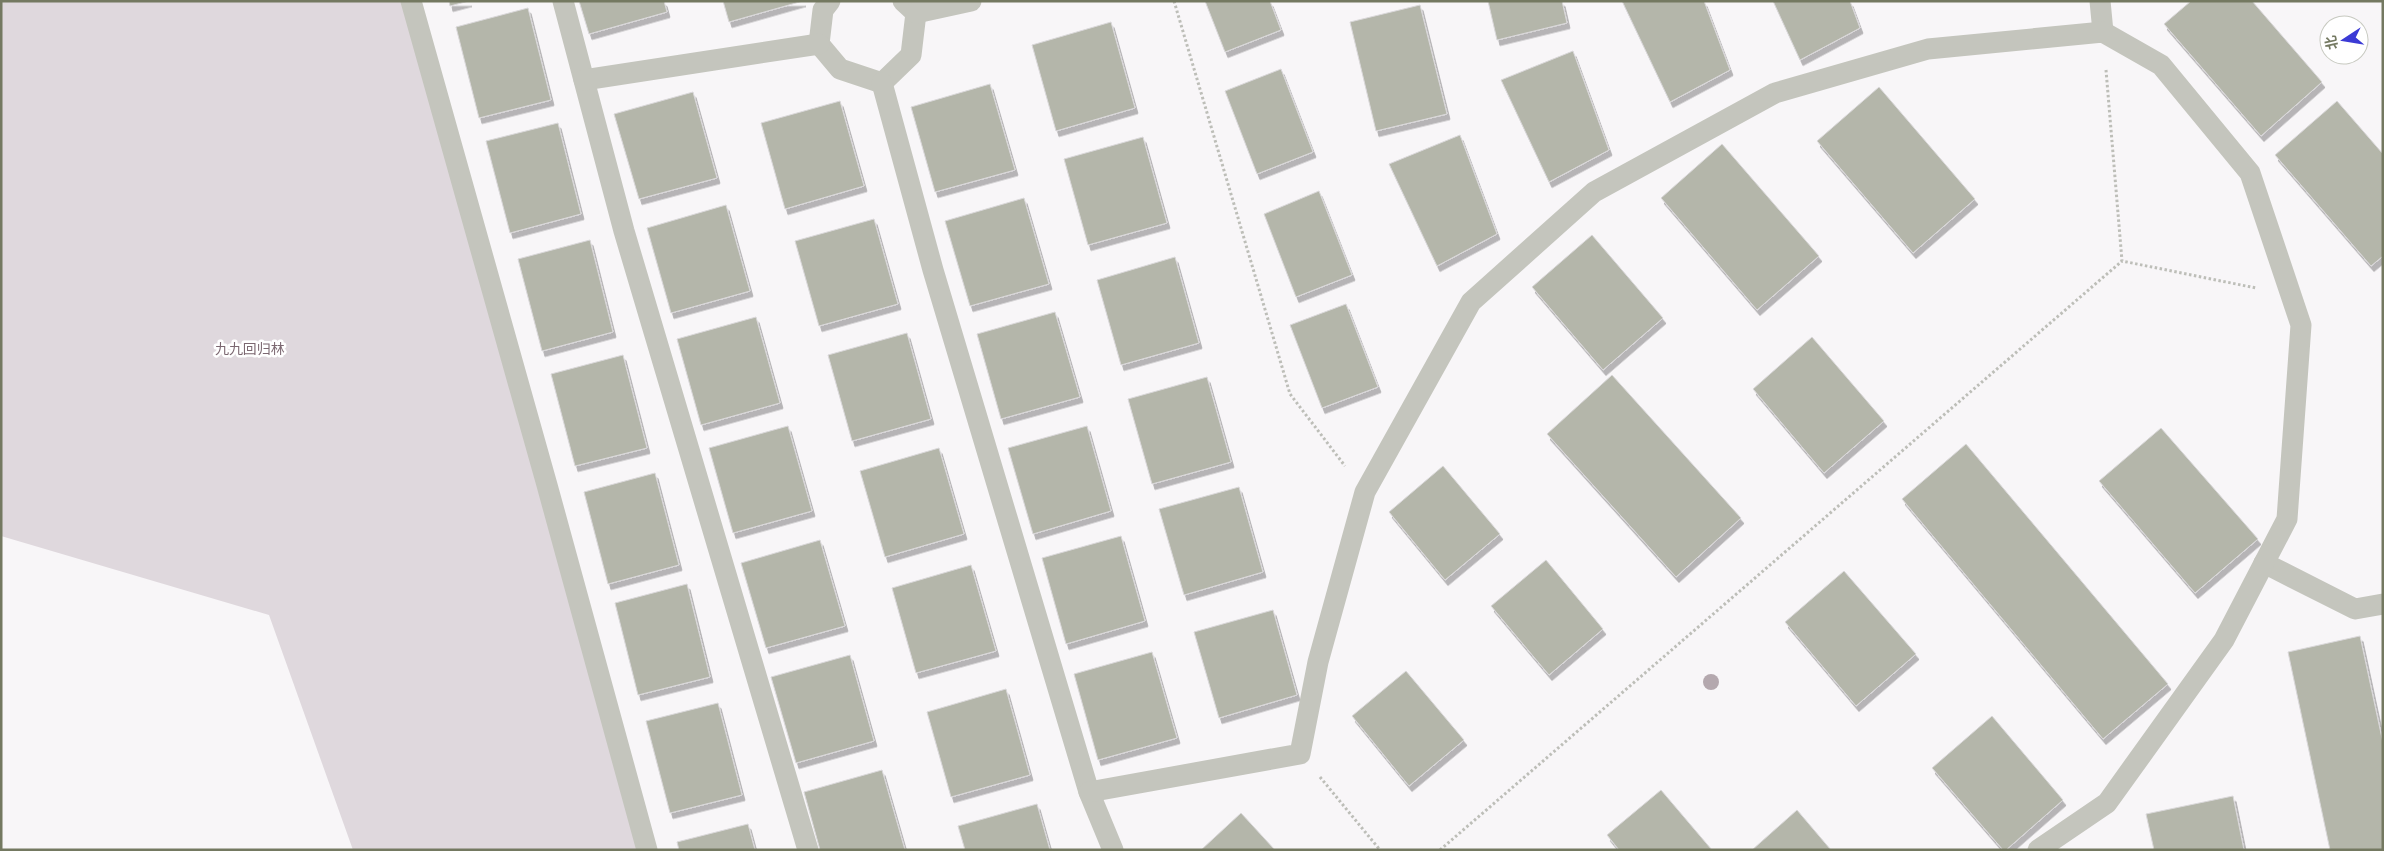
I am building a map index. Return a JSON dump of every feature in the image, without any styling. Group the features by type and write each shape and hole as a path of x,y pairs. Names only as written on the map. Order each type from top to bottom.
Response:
{"lane":[{"path":"411,1 548,485 647,850"},
{"path":"563,1 627,240 808,850"},
{"path":"830,1 823,10 819,44 840,68 882,83"},
{"path":"882,83 911,55 909,7 971,1"},
{"path":"2100,1 2103,32"},
{"path":"1089,792 1300,754 1318,662 1365,492 1471,302 1594,192 1775,93 1928,49 2103,32 2161,65 2250,173 2302,325 2287,519 2224,640 2106,803 2038,850"},
{"path":"584,80 819,44"},
{"path":"882,83 933,270 1089,792 1113,850"},
{"path":"2264,563 2355,610 2383,604"}],"path":[{"path":"1174,1 1290,394 1365,492"},
{"path":"2103,32 2122,260"},
{"path":"2122,260 2291,295"},
{"path":"1440,850 2122,260"},
{"path":"1300,754 1380,850"}],"green space":[{"name":"九九回归林","path":"1,1 411,1 647,850 353,850 269,615 1,536"}],"building":[{"path":"449,1 469,1 450,6"},
{"path":"579,1 664,1 667,12 589,34"},
{"path":"723,1 803,1 729,22"},
{"path":"1205,1 1270,1 1281,30 1225,52"},
{"path":"1488,1 1562,1 1567,23 1497,40"},
{"path":"1622,1 1704,1 1730,70 1670,102"},
{"path":"1773,1 1850,1 1860,28 1800,60"},
{"path":"2191,1 2252,1 2322,82 2261,136 2164,24"},
{"path":"1420,5 1447,114 1376,131 1350,22"},
{"path":"528,8 551,100 479,118 456,27"},
{"path":"1111,22 1135,108 1056,131 1032,45"},
{"path":"1573,51 1609,150 1549,182 1501,80"},
{"path":"1281,69 1313,152 1257,174 1225,91"},
{"path":"990,84 1015,170 935,192 911,107"},
{"path":"1879,87 1975,199 1913,253 1817,141"},
{"path":"693,92 717,178 639,199 614,114"},
{"path":"840,101 864,186 785,209 761,123"},
{"path":"2337,101 2383,154 2383,256 2371,266 2275,155"},
{"path":"558,123 581,214 510,233 486,141"},
{"path":"1460,135 1497,234 1437,266 1389,164"},
{"path":"1143,137 1167,223 1088,245 1064,159"},
{"path":"1722,144 1819,256 1757,310 1661,198"},
{"path":"1319,191 1352,275 1296,297 1264,214"},
{"path":"1024,198 1049,284 970,306 945,221"},
{"path":"726,205 750,291 671,313 647,228"},
{"path":"874,219 898,304 819,326 795,241"},
{"path":"1592,235 1663,318 1603,370 1532,287"},
{"path":"590,240 613,332 542,351 518,259"},
{"path":"1175,257 1199,343 1121,365 1097,280"},
{"path":"1346,304 1378,387 1322,408 1290,325"},
{"path":"1055,312 1080,397 1001,419 977,334"},
{"path":"756,317 780,403 701,425 677,339"},
{"path":"907,333 931,419 852,441 828,355"},
{"path":"1812,337 1884,421 1824,473 1753,389"},
{"path":"623,355 647,448 575,466 551,374"},
{"path":"1612,375 1741,518 1676,577 1547,434"},
{"path":"1207,377 1231,462 1152,484 1128,399"},
{"path":"788,426 812,511 733,533 709,448"},
{"path":"1087,426 1111,511 1033,534 1008,448"},
{"path":"2161,428 2258,539 2195,593 2099,481"},
{"path":"1966,444 2168,684 2103,739 1902,499"},
{"path":"939,448 964,534 885,557 860,471"},
{"path":"1443,466 1500,534 1445,580 1389,512"},
{"path":"655,473 679,565 608,584 584,492"},
{"path":"1239,487 1263,572 1184,595 1159,509"},
{"path":"1121,536 1145,621 1066,644 1042,558"},
{"path":"820,540 845,626 766,648 741,563"},
{"path":"1546,560 1603,629 1549,675 1491,606"},
{"path":"971,565 996,651 916,673 892,588"},
{"path":"1844,571 1916,654 1856,706 1785,622"},
{"path":"687,584 710,677 638,695 615,603"},
{"path":"1273,610 1297,695 1219,718 1194,632"},
{"path":"2360,636 2383,743 2383,850 2330,850 2288,652"},
{"path":"1152,652 1177,738 1098,760 1074,674"},
{"path":"850,655 874,741 796,763 771,677"},
{"path":"1406,671 1464,740 1409,786 1352,716"},
{"path":"1006,689 1030,775 951,797 927,712"},
{"path":"718,703 742,795 670,813 646,721"},
{"path":"1992,716 2063,800 2006,850 2003,850 1932,768"},
{"path":"882,770 905,850 820,850 804,792"},
{"path":"1661,790 1712,850 1619,850 1607,835"},
{"path":"2233,796 2244,850 2154,850 2146,814"},
{"path":"1037,804 1050,850 965,850 958,826"},
{"path":"1797,810 1831,850 1752,850"},
{"path":"1241,813 1275,850 1201,850"},
{"path":"748,824 755,850 679,850 677,842"}]}
